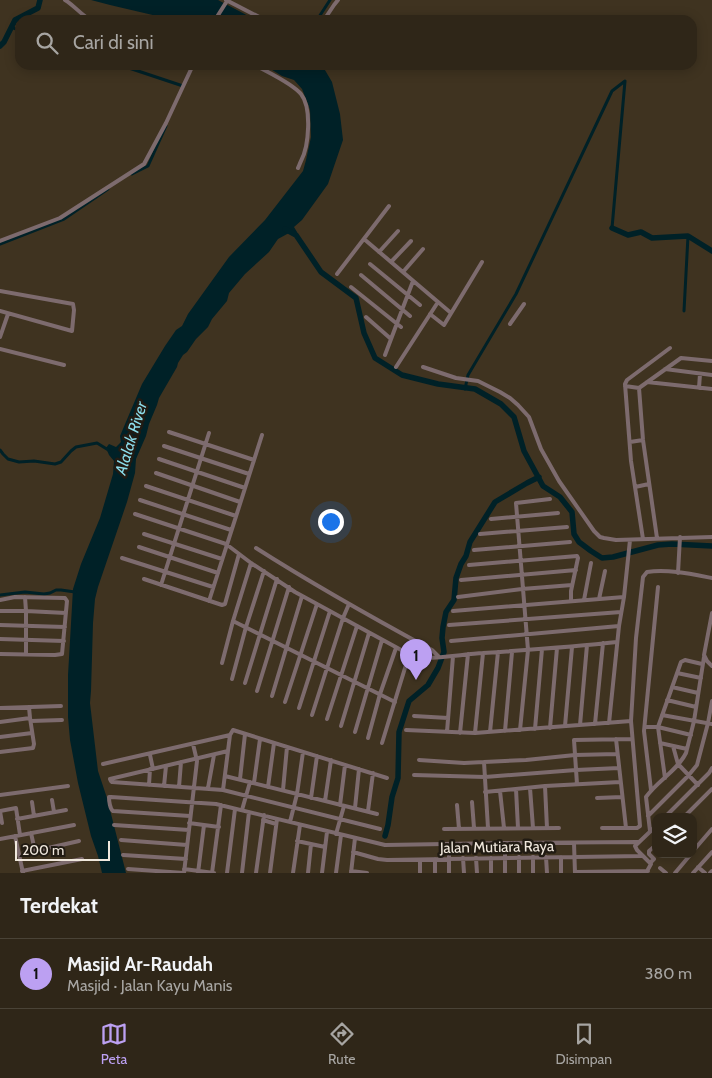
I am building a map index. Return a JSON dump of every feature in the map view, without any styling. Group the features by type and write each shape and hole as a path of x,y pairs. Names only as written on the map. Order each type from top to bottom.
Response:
{"street":[{"path":"65,0 75,6 83,15"},
{"path":"327,15 338,0"},
{"path":"218,15 226,1 255,15"},
{"path":"0,241 60,218 144,164 166,123 190,70"},
{"path":"264,70 294,87 304,100 308,126 306,143 299,165"},
{"path":"337,274 389,206"},
{"path":"380,252 398,231"},
{"path":"364,238 451,313"},
{"path":"391,262 411,241"},
{"path":"404,272 423,249"},
{"path":"430,314 444,325 482,262"},
{"path":"370,264 420,305"},
{"path":"361,275 410,316"},
{"path":"385,355 413,281"},
{"path":"351,287 401,327"},
{"path":"0,291 73,304 72,331 0,311"},
{"path":"396,367 438,302"},
{"path":"510,324 524,304"},
{"path":"0,337 8,314"},
{"path":"366,317 391,339"},
{"path":"643,539 634,487 625,386 627,380 670,348"},
{"path":"0,349 64,365"},
{"path":"625,386 639,388 681,358 712,361"},
{"path":"423,367 456,378 478,381 513,400 529,417 546,458 559,481 600,537 630,540 712,537"},
{"path":"665,369 712,375"},
{"path":"699,388 700,374"},
{"path":"648,382 712,389"},
{"path":"639,388 643,440 657,538"},
{"path":"169,432 254,460"},
{"path":"161,585 209,433"},
{"path":"209,601 262,435"},
{"path":"630,442 643,440"},
{"path":"164,446 249,474"},
{"path":"159,458 245,488"},
{"path":"156,473 240,502"},
{"path":"634,487 649,484"},
{"path":"146,486 236,516"},
{"path":"520,730 528,650 516,502 550,499"},
{"path":"140,500 231,530"},
{"path":"491,519 558,513"},
{"path":"135,514 226,544 251,563 302,596 417,658 512,652 617,642"},
{"path":"480,534 567,527"},
{"path":"144,534 222,559"},
{"path":"678,573 680,539"},
{"path":"609,723 630,540"},
{"path":"474,550 570,542"},
{"path":"139,547 218,572"},
{"path":"256,548 298,575 432,650 440,657"},
{"path":"144,579 221,605 224,604 239,554"},
{"path":"469,565 577,556 571,600"},
{"path":"122,558 214,587"},
{"path":"222,663 251,563"},
{"path":"584,600 591,563"},
{"path":"460,580 576,570"},
{"path":"232,679 264,571"},
{"path":"599,599 605,571"},
{"path":"602,828 637,828 640,826 630,721 643,577 646,573 650,572 678,573 712,578"},
{"path":"245,683 277,579"},
{"path":"458,597 572,585"},
{"path":"257,691 290,587"},
{"path":"651,790 644,734 658,588"},
{"path":"272,696 302,596"},
{"path":"25,597 26,654"},
{"path":"0,600 25,597 66,598 67,601 61,655 0,654"},
{"path":"453,611 624,597"},
{"path":"285,702 317,604"},
{"path":"312,715 342,618 349,604"},
{"path":"0,611 66,612"},
{"path":"299,708 330,612"},
{"path":"449,625 621,612"},
{"path":"650,863 635,847 650,832 646,797 685,756 694,721 712,613"},
{"path":"233,621 395,702"},
{"path":"0,625 65,627"},
{"path":"327,719 357,626"},
{"path":"451,640 619,626"},
{"path":"341,726 369,633"},
{"path":"0,640 64,641"},
{"path":"355,732 382,640"},
{"path":"595,724 602,644"},
{"path":"580,725 587,646"},
{"path":"565,726 572,647"},
{"path":"368,738 380,694 396,648"},
{"path":"550,728 557,648"},
{"path":"535,729 542,649"},
{"path":"490,732 498,652"},
{"path":"505,731 512,652"},
{"path":"476,733 483,653"},
{"path":"460,733 468,654"},
{"path":"382,743 409,655"},
{"path":"447,732 451,656"},
{"path":"704,657 712,666"},
{"path":"665,778 658,727 681,662 683,660 702,664"},
{"path":"677,673 701,678"},
{"path":"672,687 698,693"},
{"path":"667,700 696,707"},
{"path":"648,816 688,776 699,762 710,724 712,701"},
{"path":"0,708 61,706"},
{"path":"0,752 33,748 29,707"},
{"path":"662,715 710,724"},
{"path":"414,716 448,718"},
{"path":"0,722 62,720"},
{"path":"406,730 476,733 630,721"},
{"path":"645,726 658,727 691,735"},
{"path":"223,790 230,735 233,730 387,778"},
{"path":"0,737 32,733"},
{"path":"240,780 245,734"},
{"path":"104,764 230,735"},
{"path":"242,810 252,782 260,738"},
{"path":"577,784 574,740 631,738"},
{"path":"616,740 626,828"},
{"path":"268,787 274,743"},
{"path":"660,743 687,749"},
{"path":"184,872 194,787 196,758 193,744"},
{"path":"673,746 678,764 698,785"},
{"path":"283,790 288,747"},
{"path":"228,751 109,779 112,782 223,790 380,829"},
{"path":"290,822 297,794 303,752"},
{"path":"149,785 150,754"},
{"path":"419,760 484,762 575,755 617,754"},
{"path":"208,788 214,755"},
{"path":"311,798 317,756"},
{"path":"325,801 331,760"},
{"path":"179,787 181,762"},
{"path":"484,762 488,828"},
{"path":"336,873 345,765"},
{"path":"164,786 166,766"},
{"path":"414,775 485,777 619,768"},
{"path":"669,813 698,785 712,768"},
{"path":"354,808 359,769"},
{"path":"368,811 373,773"},
{"path":"225,776 377,814"},
{"path":"486,792 545,786 620,782"},
{"path":"0,795 68,786"},
{"path":"545,786 547,828"},
{"path":"530,788 533,828"},
{"path":"516,789 518,828"},
{"path":"688,813 712,789"},
{"path":"500,791 504,828"},
{"path":"190,816 113,811 109,799 111,797 221,805 249,812 276,824"},
{"path":"597,798 622,797"},
{"path":"637,798 646,797"},
{"path":"52,800 54,812"},
{"path":"32,802 34,816"},
{"path":"472,802 474,828"},
{"path":"128,869 213,873 221,805"},
{"path":"457,805 459,829"},
{"path":"2,823 0,811 16,808 23,872 82,859"},
{"path":"227,873 235,809"},
{"path":"17,819 66,810"},
{"path":"242,873 249,812"},
{"path":"263,818 277,819 385,845 638,842"},
{"path":"256,873 263,818"},
{"path":"270,873 277,819"},
{"path":"189,823 219,827"},
{"path":"0,839 74,825"},
{"path":"114,825 189,830"},
{"path":"198,872 204,825"},
{"path":"293,873 300,825"},
{"path":"444,829 558,828"},
{"path":"697,847 711,831"},
{"path":"322,873 327,832"},
{"path":"31,833 35,851 79,842"},
{"path":"355,838 351,872 367,873"},
{"path":"121,840 187,845"},
{"path":"297,841 325,847"},
{"path":"505,843 505,873"},
{"path":"574,843 575,872 647,872 653,858"},
{"path":"308,873 311,844"},
{"path":"449,844 449,873"},
{"name":"Jalan Mutiara Raya","path":"353,852 381,860 642,856"},
{"path":"123,855 186,859"},
{"path":"693,873 711,855"},
{"path":"519,857 519,873"},
{"path":"533,857 533,873"},
{"path":"546,857 546,873"},
{"path":"561,857 561,873"},
{"path":"463,858 464,873"},
{"path":"476,858 477,873"},
{"path":"491,858 491,873"},
{"path":"677,872 687,858"},
{"path":"435,859 435,873"},
{"path":"420,860 420,873"},
{"path":"698,867 705,873"},
{"path":"660,868 666,873"}],"water":[{"path":"91,0 218,0 246,15 153,15"},
{"name":"Alalak River","path":"272,70 325,70 332,82 340,114 343,140 328,184 302,220 294,227 297,232 296,235 292,232 278,239 269,252 245,274 229,293 227,301 208,327 183,355 159,398 136,459 135,473 127,502 98,587 93,623 90,703 98,771 107,798 126,873 102,873 78,783 70,740 68,675 73,589 100,518 113,474 114,461 106,448 109,444 116,447 121,442 120,436 142,384 176,330 182,326 188,314 229,257 265,220 303,171 311,137 310,110 302,89 294,80"}],"waterway":[{"path":"25,15 38,8 40,0"},
{"path":"320,15 330,0"},
{"path":"0,46 15,20"},
{"path":"11,27 15,29"},
{"path":"135,70 183,86"},
{"path":"465,389 468,375 516,294 612,91 625,81 612,228"},
{"path":"132,174 148,166 166,126"},
{"path":"0,244 64,219 108,189"},
{"path":"612,228 628,235 641,232 652,238 688,236 712,251"},
{"path":"285,229 296,235 321,272 356,298 364,333 375,358 402,375 438,384 475,389 501,404 514,417 524,451 543,486 560,497 572,512 574,534 579,542 591,551 602,558 613,557 658,545 712,546"},
{"path":"684,311 688,236"},
{"name":"Alalak River","path":"0,450 8,459 19,462 34,461 55,464 61,462 76,447 97,443 110,451"},
{"path":"385,836 392,797 398,778 399,732 409,701 428,685 438,668 444,652 442,638 446,612 454,600 456,578 470,542 495,502 539,477"},
{"path":"0,595 25,592 44,594 56,590 75,592"}],"place":[{"name":"Masjid Ar-Raudah","path":"416,680"}]}
